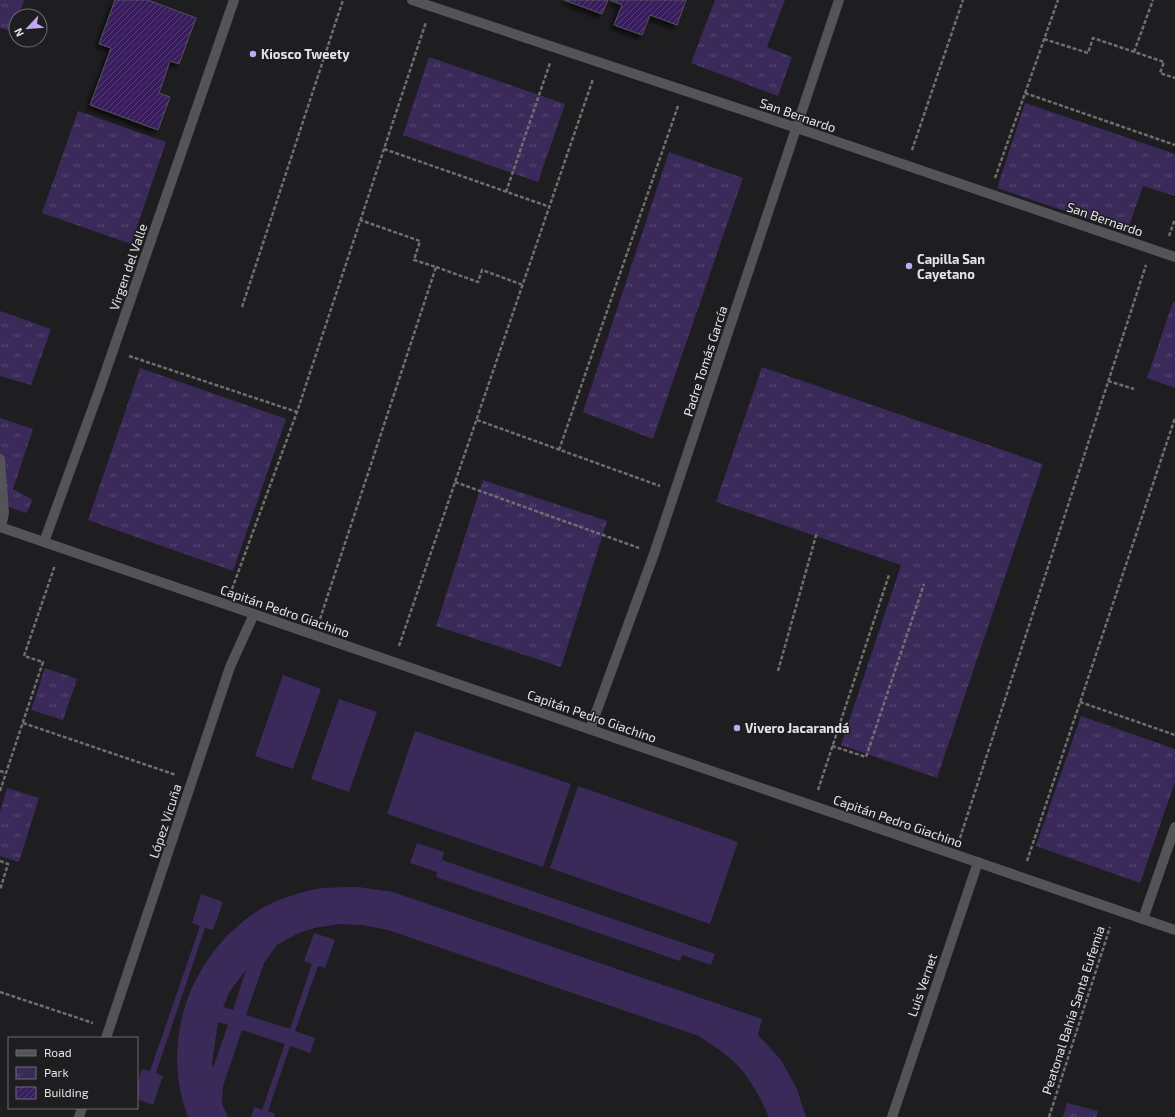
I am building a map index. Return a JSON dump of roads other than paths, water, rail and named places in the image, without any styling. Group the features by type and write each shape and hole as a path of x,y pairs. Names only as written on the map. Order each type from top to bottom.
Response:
{"street":[{"name":"Virgen del Valle","path":"44,542 113,350 234,0"},
{"name":"San Bernardo","path":"412,0 797,128 1175,257"},
{"name":"Padre Tomás García","path":"590,729 654,554 839,0"},
{"path":"0,459 4,513 1,527"},
{"name":"Capitán Pedro Giachino","path":"1,527 1175,930"},
{"name":"López Vicuña","path":"107,1033 230,666 254,614"},
{"path":"1143,919 1175,827"},
{"name":"Luis Vernet","path":"892,1117 978,862"}],"place":[{"name":"Kiosco Tweety","path":"253,54"},
{"name":"Capilla San Cayetano","path":"909,266"},
{"name":"Vivero Jacarandá","path":"737,728"}]}
